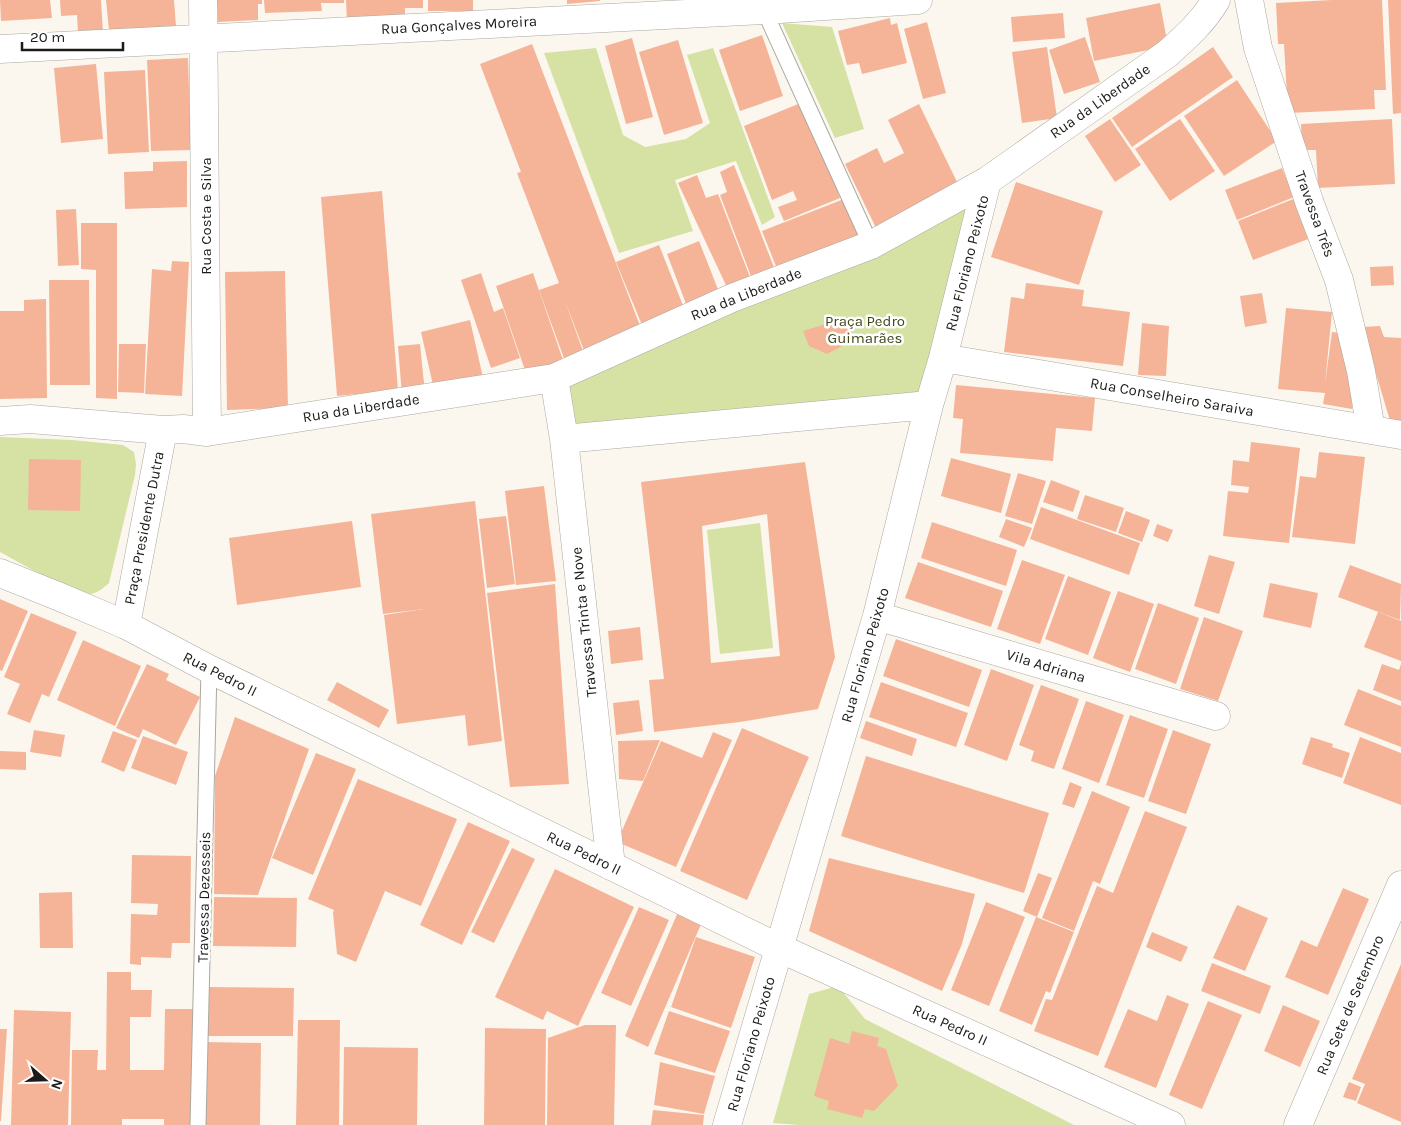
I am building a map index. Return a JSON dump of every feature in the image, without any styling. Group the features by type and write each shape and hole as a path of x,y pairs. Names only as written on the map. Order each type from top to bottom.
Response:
{"street":[{"name":"Rua Costa e Silva","path":"203,0 207,432"},
{"name":"Rua Gonçalves Moreira","path":"0,49 764,5 918,0"},
{"name":"Rua da Liberdade","path":"207,432 554,378 732,298 871,244 987,181 1167,54 1205,18 1216,0"},
{"name":"Travessa Três","path":"1249,0 1258,48 1310,204 1339,280 1361,371 1371,430"},
{"name":"Rua Floriano Peixoto","path":"727,1125 877,616 987,181"},
{"name":"Rua Conselheiro Saraiva","path":"943,358 1401,435"},
{"name":"Travessa Trinta e Nove","path":"554,378 564,439 611,866"},
{"path":"564,439 929,405"},
{"name":"Praça Presidente Dutra","path":"0,422 30,419 207,432"},
{"name":"Praça Presidente Dutra","path":"126,625 163,430"},
{"name":"Rua Pedro II","path":"0,573 60,596 126,625 209,669 779,948 1171,1125"},
{"name":"Vila Adriana","path":"877,616 1216,716"},
{"name":"Rua Sete de Setembro","path":"1308,1122 1400,892"}],"lane":[{"path":"764,5 871,244"},
{"name":"Travessa Dezesseis","path":"198,1125 209,669"}],"green space":[{"path":"782,23 832,27 864,129 835,138"},
{"path":"596,48 623,135 645,147 686,139 710,123 687,55 713,48 775,217 762,225 736,161 675,180 693,231 619,253 544,53"},
{"name":"Praça Pedro Guimarães","path":"976,200 923,396 568,432 562,381"},
{"path":"0,437 72,440 123,445 134,452 135,475 109,583 100,590 89,594 71,589 0,552"},
{"path":"760,523 773,648 720,654 707,530"},
{"path":"838,986 865,1019 1074,1125 800,1125 773,1123 809,994"}],"building":[{"path":"0,0 50,0 52,18 1,21"},
{"path":"60,0 101,0 103,33 78,33 77,15 61,16"},
{"path":"106,0 174,0 176,26 109,31"},
{"path":"217,0 262,0 262,4 258,4 258,20 218,22"},
{"path":"264,0 344,0 344,3 321,3 322,11 265,13"},
{"path":"346,0 423,0 423,8 405,8 405,21 347,22"},
{"path":"428,0 473,0 473,11 428,11"},
{"path":"567,0 600,0 600,1 567,4"},
{"path":"1382,0 1386,90 1374,90 1375,109 1288,113 1284,44 1278,44 1276,3"},
{"path":"1388,0 1401,0 1401,113 1393,114"},
{"path":"1160,3 1168,46 1094,61 1086,18"},
{"path":"1063,13 1065,38 1013,42 1011,17"},
{"path":"890,18 891,25 897,23 907,63 862,74 859,63 847,65 838,31"},
{"path":"927,22 946,93 923,99 904,29"},
{"path":"762,35 783,96 740,111 719,50"},
{"path":"1085,37 1100,82 1064,94 1049,50"},
{"path":"632,38 653,117 626,124 605,46"},
{"path":"678,40 703,123 664,135 639,52"},
{"path":"532,44 642,331 585,353 565,301 584,354 565,361 539,290 559,283 517,173 521,172 480,64"},
{"path":"1047,47 1057,118 1022,123 1012,52"},
{"path":"1213,47 1233,77 1132,147 1112,118"},
{"path":"188,58 191,150 151,151 147,60"},
{"path":"96,64 103,139 61,143 54,68"},
{"path":"145,70 149,152 108,154 104,72"},
{"path":"1237,80 1277,141 1224,176 1184,116"},
{"path":"803,102 840,198 784,221 778,207 797,200 793,191 772,200 744,126"},
{"path":"919,104 960,188 877,230 845,164 877,148 884,163 904,153 888,120"},
{"path":"1110,119 1141,165 1115,182 1085,136"},
{"path":"1180,119 1215,171 1170,201 1135,149"},
{"path":"1392,119 1395,184 1318,188 1316,150 1302,150 1301,124"},
{"path":"187,161 187,207 125,209 124,172 153,171 153,162"},
{"path":"734,165 777,275 754,284 720,195 727,192 720,172"},
{"path":"1282,168 1294,197 1237,220 1225,190"},
{"path":"697,175 706,198 718,194 753,285 732,298 678,183"},
{"path":"1016,182 1103,211 1079,285 991,257"},
{"path":"382,191 398,390 337,396 321,197"},
{"path":"1296,198 1311,238 1253,260 1238,221"},
{"path":"844,199 860,241 779,274 762,231"},
{"path":"76,209 79,265 58,266 56,210"},
{"path":"81,223 117,223 117,399 96,398 96,270 81,269"},
{"path":"699,241 721,297 688,309 667,254"},
{"path":"659,245 686,313 644,330 616,262"},
{"path":"172,261 189,262 182,396 145,394 152,269 171,271"},
{"path":"1393,266 1394,285 1371,286 1370,267"},
{"path":"285,271 288,408 227,410 225,272"},
{"path":"481,273 494,312 503,308 520,358 491,368 461,280"},
{"path":"533,273 563,360 526,373 496,286"},
{"path":"49,280 89,280 90,385 50,385"},
{"path":"1026,283 1084,290 1082,306 1130,312 1123,366 1004,352 1011,297 1024,299"},
{"path":"1262,293 1267,323 1245,327 1240,296"},
{"path":"46,299 47,398 0,399 0,311 24,311 24,300"},
{"path":"1286,308 1332,312 1325,384 1332,332 1342,333 1351,360 1352,409 1323,404 1325,393 1278,389"},
{"path":"852,316 852,341 827,354 809,346 803,331"},
{"path":"470,320 484,382 435,394 421,332"},
{"path":"1142,323 1169,326 1166,376 1138,375"},
{"path":"1380,326 1384,337 1401,338 1401,422 1391,424 1362,327"},
{"path":"119,344 146,344 144,393 118,392"},
{"path":"420,344 425,393 402,396 398,346"},
{"path":"956,385 1095,398 1092,431 1056,428 1053,461 960,453 963,419 953,418"},
{"path":"1251,442 1300,448 1289,543 1223,536 1228,491 1248,493 1249,487 1231,485 1233,460 1249,462"},
{"path":"1319,452 1365,457 1355,544 1292,537 1300,476 1316,478"},
{"path":"951,458 1011,474 1001,513 941,496"},
{"path":"29,459 81,460 80,511 28,510"},
{"path":"805,462 835,657 818,709 740,722 654,732 649,680 664,679 641,482","holes":["767,514 780,656 711,663 702,526"]},
{"path":"1018,473 1046,481 1032,524 1005,516"},
{"path":"1051,480 1080,491 1073,512 1043,502"},
{"path":"544,486 556,581 516,585 505,491"},
{"path":"1085,495 1124,508 1116,532 1077,519"},
{"path":"475,501 502,741 468,746 465,715 397,724 384,615 424,609 383,614 371,514"},
{"path":"1041,507 1140,543 1129,575 1030,539"},
{"path":"1126,511 1150,520 1142,542 1118,533"},
{"path":"506,516 515,584 487,588 479,519"},
{"path":"1006,519 1032,528 1024,547 999,537"},
{"path":"352,521 361,587 237,605 229,538"},
{"path":"932,522 1017,550 1006,586 921,558"},
{"path":"1157,524 1173,530 1168,542 1153,536"},
{"path":"1209,555 1235,562 1219,614 1194,606"},
{"path":"1022,560 1065,575 1040,644 997,629"},
{"path":"918,562 1003,591 991,627 905,598"},
{"path":"1350,565 1401,584 1400,620 1338,597"},
{"path":"1068,576 1111,592 1088,655 1045,639"},
{"path":"1270,583 1318,593 1311,628 1263,617"},
{"path":"555,584 569,784 510,787 487,593"},
{"path":"1118,591 1154,604 1130,672 1093,658"},
{"path":"0,599 28,611 2,671 0,670"},
{"path":"1158,603 1199,618 1176,684 1135,669"},
{"path":"1378,612 1401,621 1401,661 1364,647"},
{"path":"31,613 77,632 49,697 42,694 30,723 7,714 20,684 4,677"},
{"path":"1204,617 1243,631 1218,701 1180,689"},
{"path":"640,627 643,660 611,664 608,631"},
{"path":"896,639 982,670 969,707 883,676"},
{"path":"83,640 141,666 115,726 57,700"},
{"path":"147,664 169,674 166,680 200,697 176,745 143,729 139,738 116,728"},
{"path":"1382,664 1399,670 1401,664 1401,701 1373,690"},
{"path":"991,669 1034,685 1007,761 964,745"},
{"path":"337,682 389,710 379,728 327,700"},
{"path":"881,682 968,713 956,747 869,717"},
{"path":"1041,685 1079,699 1054,769 1031,761 1034,751 1019,745"},
{"path":"1358,689 1401,706 1401,747 1344,725"},
{"path":"639,700 643,731 616,735 613,703"},
{"path":"1086,701 1124,715 1099,783 1062,769"},
{"path":"1130,715 1168,729 1144,798 1106,785"},
{"path":"235,717 309,749 258,895 214,894 215,776"},
{"path":"866,721 917,739 912,756 860,738"},
{"path":"742,728 809,757 747,900 680,871"},
{"path":"34,730 65,735 61,757 30,752"},
{"path":"1173,730 1211,744 1186,814 1148,801"},
{"path":"113,731 137,740 124,772 101,762"},
{"path":"713,732 732,740 676,867 617,842 661,741 702,758"},
{"path":"143,736 188,752 176,785 131,768"},
{"path":"1311,737 1333,744 1332,747 1350,753 1342,778 1302,764"},
{"path":"1360,737 1401,753 1401,805 1343,783"},
{"path":"660,740 643,781 619,779 618,741"},
{"path":"0,751 26,752 26,770 0,769"},
{"path":"316,753 356,769 313,875 272,858"},
{"path":"866,756 1049,813 1024,893 841,836"},
{"path":"358,779 457,819 421,906 385,891 356,962 337,954 334,910 308,899"},
{"path":"1070,782 1082,787 1074,808 1062,804"},
{"path":"1092,791 1130,807 1100,884 1093,881 1074,931 1042,918"},
{"path":"1145,811 1187,827 1098,1056 1034,1031 1046,999 1052,1000 1097,886 1113,893"},
{"path":"468,822 510,841 462,945 420,925"},
{"path":"512,848 535,859 494,943 471,932"},
{"path":"132,855 191,856 190,943 172,943 171,958 141,957 141,965 130,964 131,914 157,915 158,904 131,903"},
{"path":"829,858 975,894 962,944 942,991 809,931"},
{"path":"555,869 634,907 578,1026 547,1011 543,1020 495,997"},
{"path":"1038,873 1052,878 1037,917 1023,911"},
{"path":"1343,888 1369,899 1328,995 1285,977 1301,940 1317,947"},
{"path":"72,892 73,948 40,948 39,893"},
{"path":"214,897 297,898 296,947 213,946"},
{"path":"986,902 1025,917 989,1006 951,990"},
{"path":"1237,905 1268,918 1245,971 1213,958"},
{"path":"639,907 669,920 631,1006 601,993"},
{"path":"678,912 702,922 648,1047 625,1036"},
{"path":"1036,917 1074,932 1050,993 1046,991 1032,1025 999,1011"},
{"path":"1152,932 1188,947 1181,962 1146,947"},
{"path":"696,937 755,957 731,1028 671,1007"},
{"path":"1212,963 1271,986 1260,1014 1201,991"},
{"path":"1401,964 1401,1122 1357,1103 1365,1084 1352,1079"},
{"path":"107,972 131,972 131,990 152,990 151,1017 130,1017 130,1070 164,1070 165,1009 193,1009 192,1125 164,1125 164,1119 122,1119 122,1125 71,1125 72,1050 98,1050 97,1070 106,1070"},
{"path":"205,987 294,988 293,1036 205,1036"},
{"path":"1167,995 1189,1004 1156,1088 1104,1067 1128,1009 1157,1021"},
{"path":"1208,1001 1242,1015 1202,1109 1169,1095"},
{"path":"1283,1005 1320,1021 1300,1067 1264,1051"},
{"path":"14,1010 71,1012 68,1125 11,1125"},
{"path":"669,1011 730,1031 715,1073 654,1054"},
{"path":"298,1020 340,1020 339,1125 296,1125"},
{"path":"585,1025 616,1025 614,1125 547,1125 548,1038"},
{"path":"485,1028 546,1029 545,1125 484,1125"},
{"path":"0,1029 7,1029 1,1121 0,1121"},
{"path":"852,1031 879,1038 877,1046 886,1049 898,1086 874,1111 865,1109 862,1118 827,1109 829,1101 814,1096 830,1038 849,1044"},
{"path":"207,1042 261,1043 260,1125 205,1125"},
{"path":"344,1047 418,1048 417,1125 343,1125"},
{"path":"660,1062 715,1076 704,1114 654,1105"},
{"path":"1349,1082 1361,1087 1356,1101 1343,1097"},
{"path":"653,1110 704,1115 703,1125 651,1125"}]}
